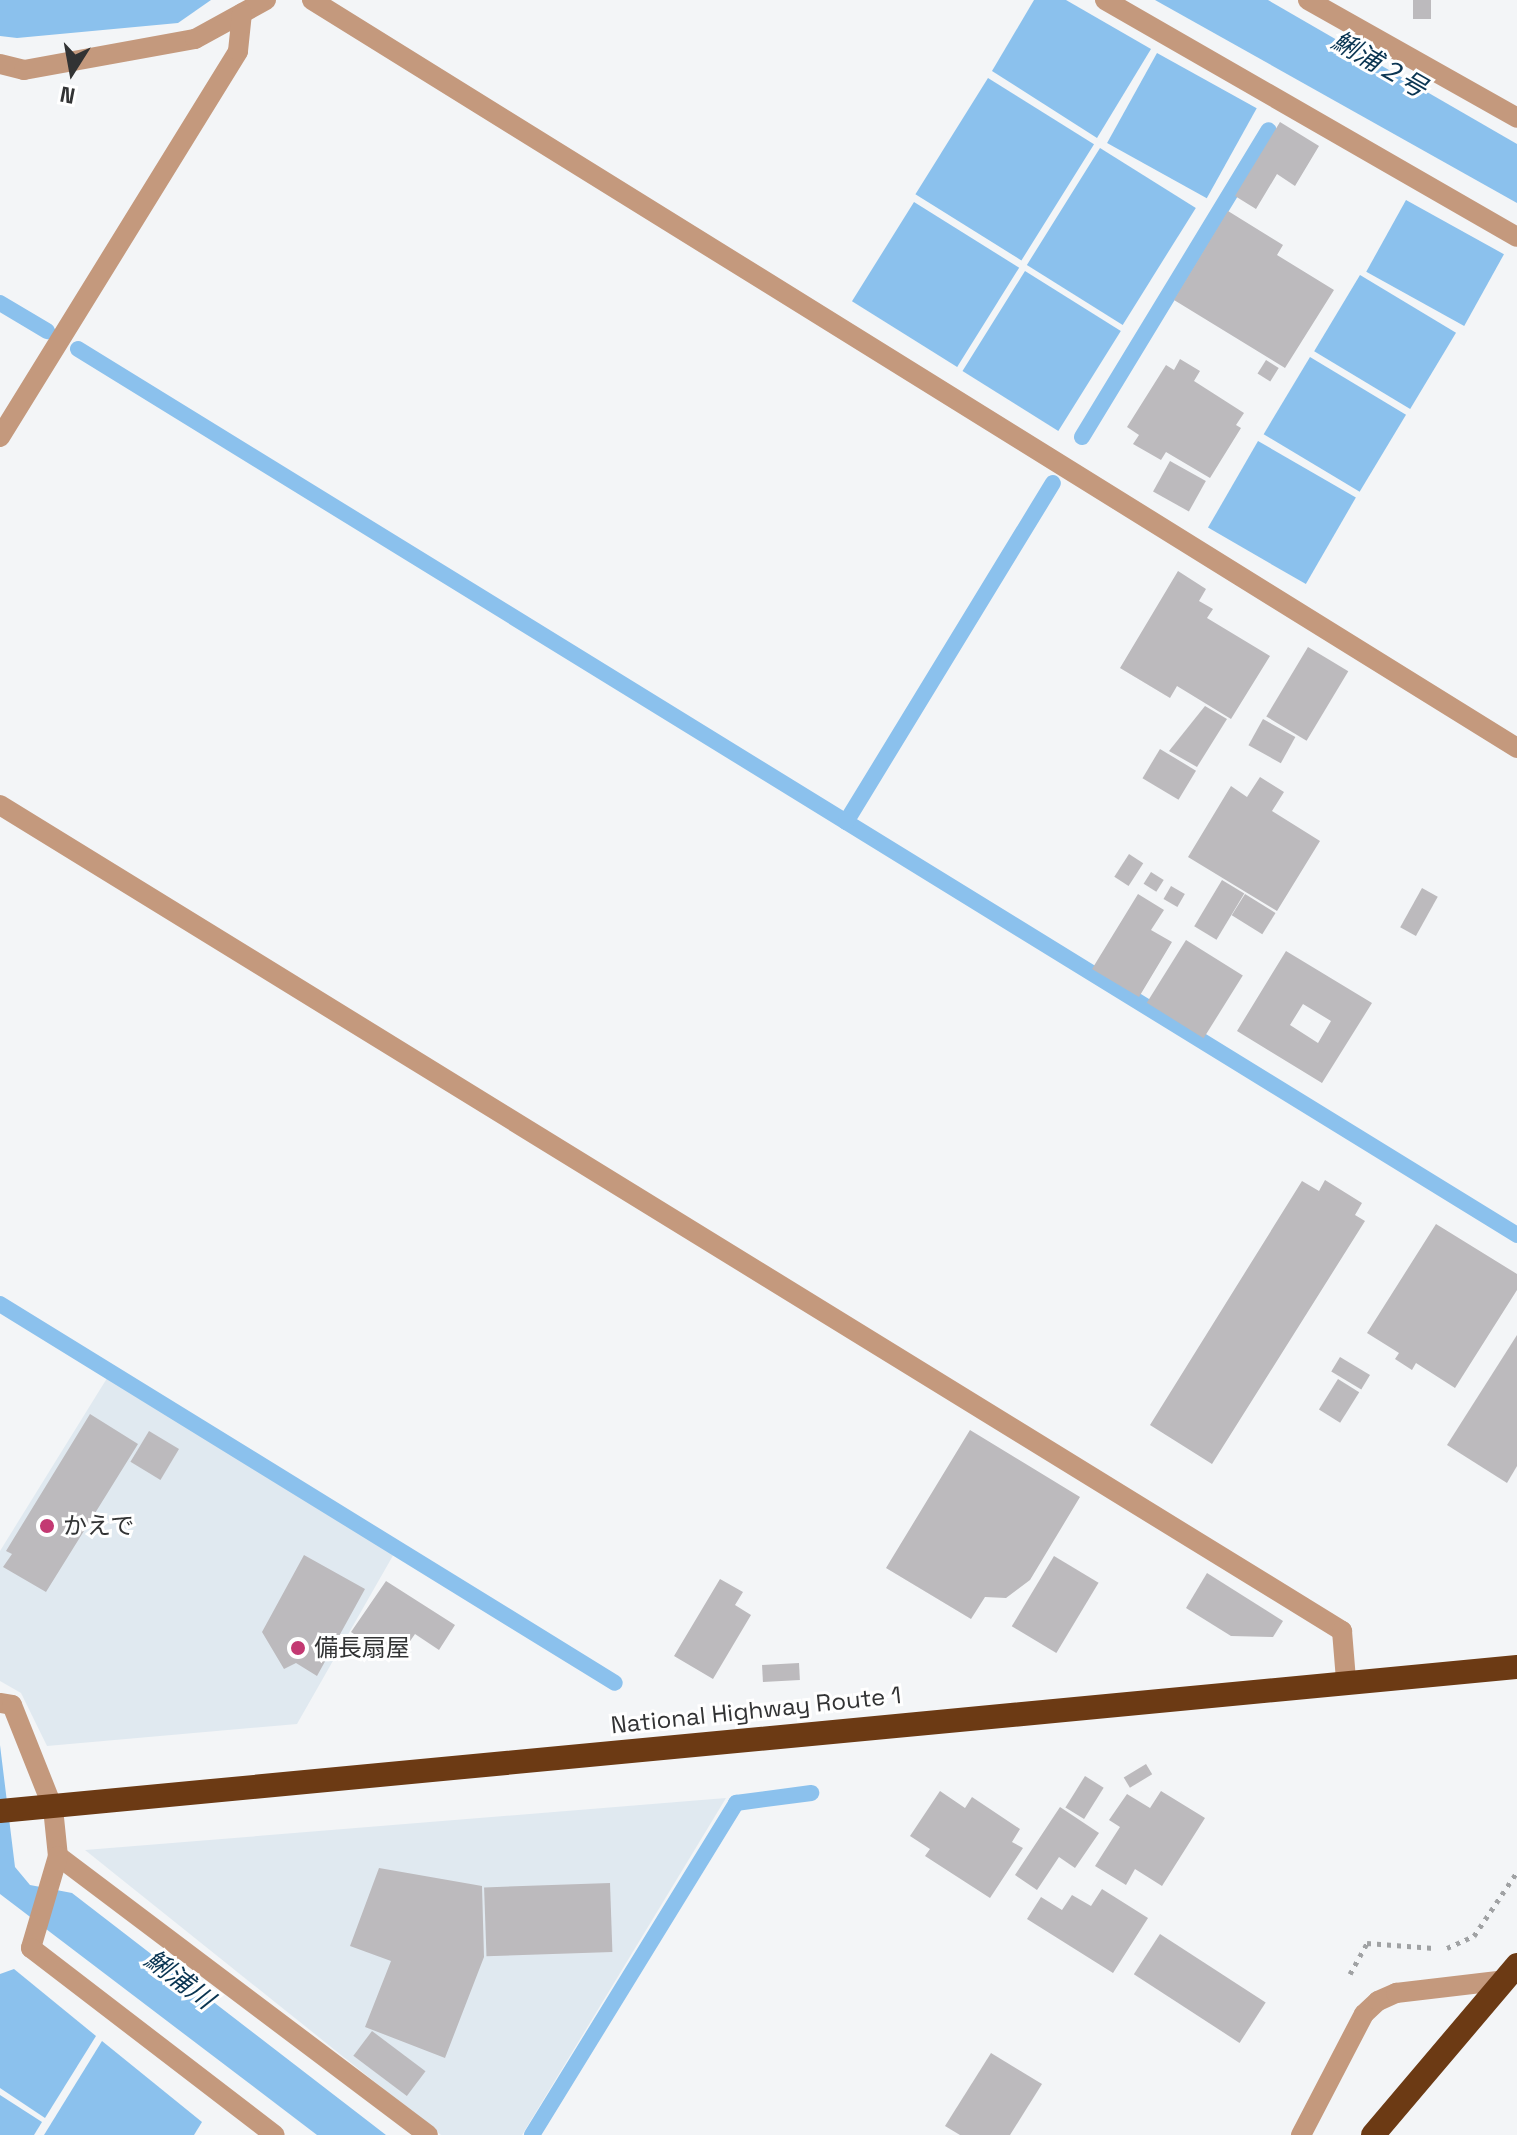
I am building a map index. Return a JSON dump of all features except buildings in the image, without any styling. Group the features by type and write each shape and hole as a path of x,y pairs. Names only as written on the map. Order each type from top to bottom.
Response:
{"highway":[{"name":"National Highway Route 1","path":"0,1811 1346,1680 1517,1667"},
{"path":"1373,2135 1512,1973"}],"street":[{"path":"0,64 24,70 195,39 266,0"},
{"path":"312,0 1517,748"},
{"path":"1105,0 1517,237"},
{"path":"1308,0 1517,118"},
{"path":"0,437 238,51 242,13"},
{"path":"0,805 1342,1631 1346,1680"},
{"path":"0,1703 12,1705 47,1808 58,1856 31,1948 275,2135"},
{"path":"58,1856 428,2135"},
{"path":"1301,2135 1364,2014 1378,2001 1396,1993 1512,1973"}],"shaded area":[{"path":"109,1375 395,1552 297,1724 47,1746 21,1693 0,1681 0,1551"},
{"path":"726,1798 522,2135 441,2135 85,1850"}],"water":[{"path":"0,0 211,0 178,23 17,38 0,36"},
{"path":"1034,0 1066,0 1151,49 1097,138 992,71"},
{"name":"鯏浦２号","path":"1155,0 1268,0 1517,144 1517,203"},
{"path":"1157,53 1257,108 1207,198 1107,143"},
{"path":"988,78 1094,144 1021,260 915,194"},
{"path":"1100,148 1196,208 1123,325 1027,265"},
{"path":"1406,200 1504,254 1464,326 1366,272"},
{"path":"914,202 1019,268 957,367 852,301"},
{"path":"1025,271 1121,331 1058,431 962,371"},
{"path":"1360,275 1456,333 1410,409 1314,351"},
{"path":"1310,357 1406,415 1360,492 1264,434"},
{"path":"1258,441 1356,498 1306,584 1208,528"},
{"name":"鯏浦川","path":"0,1745 15,1867 30,1885 72,1893 386,2135 317,2135 0,1894"},
{"path":"14,1969 96,2036 45,2118 0,2088 0,1974"},
{"path":"102,2041 202,2122 194,2135 44,2135"},
{"path":"0,2095 42,2122 34,2135 0,2135"}],"waterway":[{"path":"1082,437 1269,130"},
{"path":"0,303 47,331"},
{"path":"78,349 1517,1235"},
{"path":"846,822 1053,483"},
{"path":"0,1304 615,1683"},
{"path":"532,2135 736,1803 811,1793"}],"place":[{"name":"かえで","path":"47,1526"},
{"name":"備長扇屋","path":"298,1648"}]}
